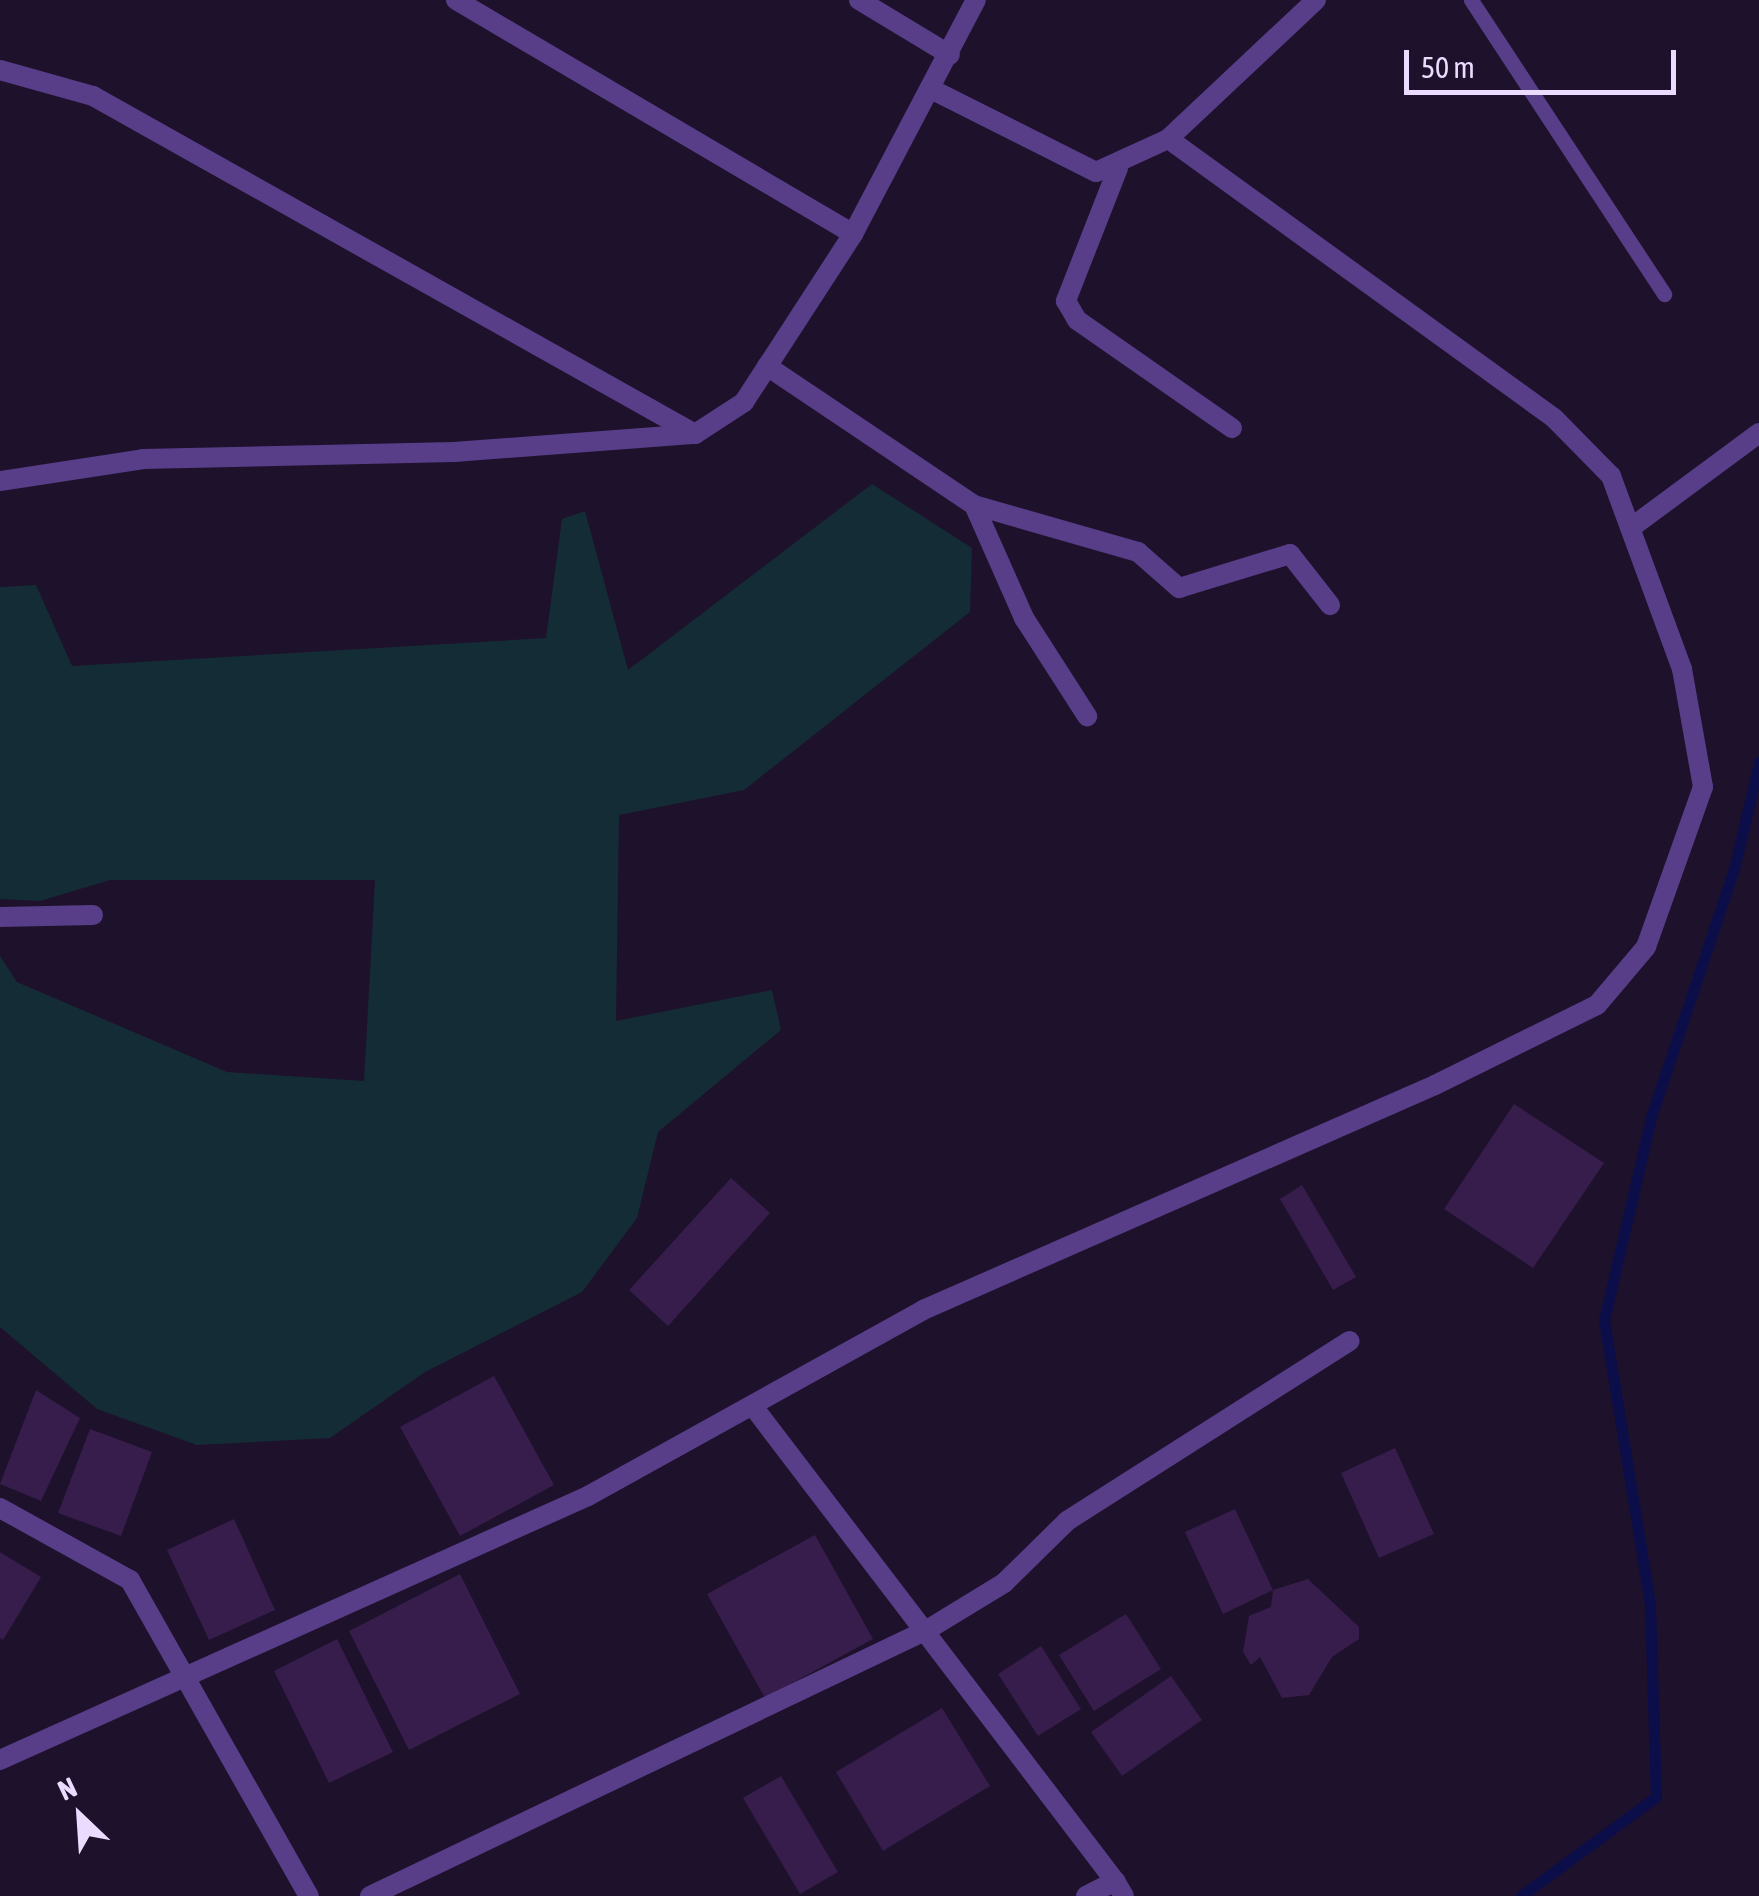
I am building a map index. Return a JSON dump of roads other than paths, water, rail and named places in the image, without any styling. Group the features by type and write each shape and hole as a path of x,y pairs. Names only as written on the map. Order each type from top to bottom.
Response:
{"street":[{"path":"456,0 853,234"},
{"path":"859,0 950,55"},
{"path":"0,481 143,460 454,452 695,434 744,402 768,366 853,234 933,90 976,0"},
{"path":"933,90 1096,172 1118,168 1168,139 1316,0"},
{"path":"0,70 93,96 695,434"},
{"path":"0,1760 588,1496 755,1408 923,1310 1597,1005 1646,948 1703,787 1682,668 1636,524 1612,476 1554,418 1168,139"},
{"path":"1118,168 1066,301 1077,320 1232,428"},
{"path":"768,366 974,505 1138,552 1178,588 1290,554 1330,605"},
{"path":"1636,524 1759,433"},
{"path":"974,505 1040,648 1087,716"},
{"path":"0,917 93,916"},
{"path":"370,1896 928,1630 1004,1583 1068,1522 1350,1341"},
{"path":"755,1408 928,1630 1120,1889 1086,1896"},
{"path":"0,1508 130,1580 310,1896"}],"lane":[{"path":"1471,0 1664,294"}],"waterway":[{"path":"1521,1896 1656,1797 1650,1604 1604,1320 1652,1114 1734,869 1759,762"}]}
